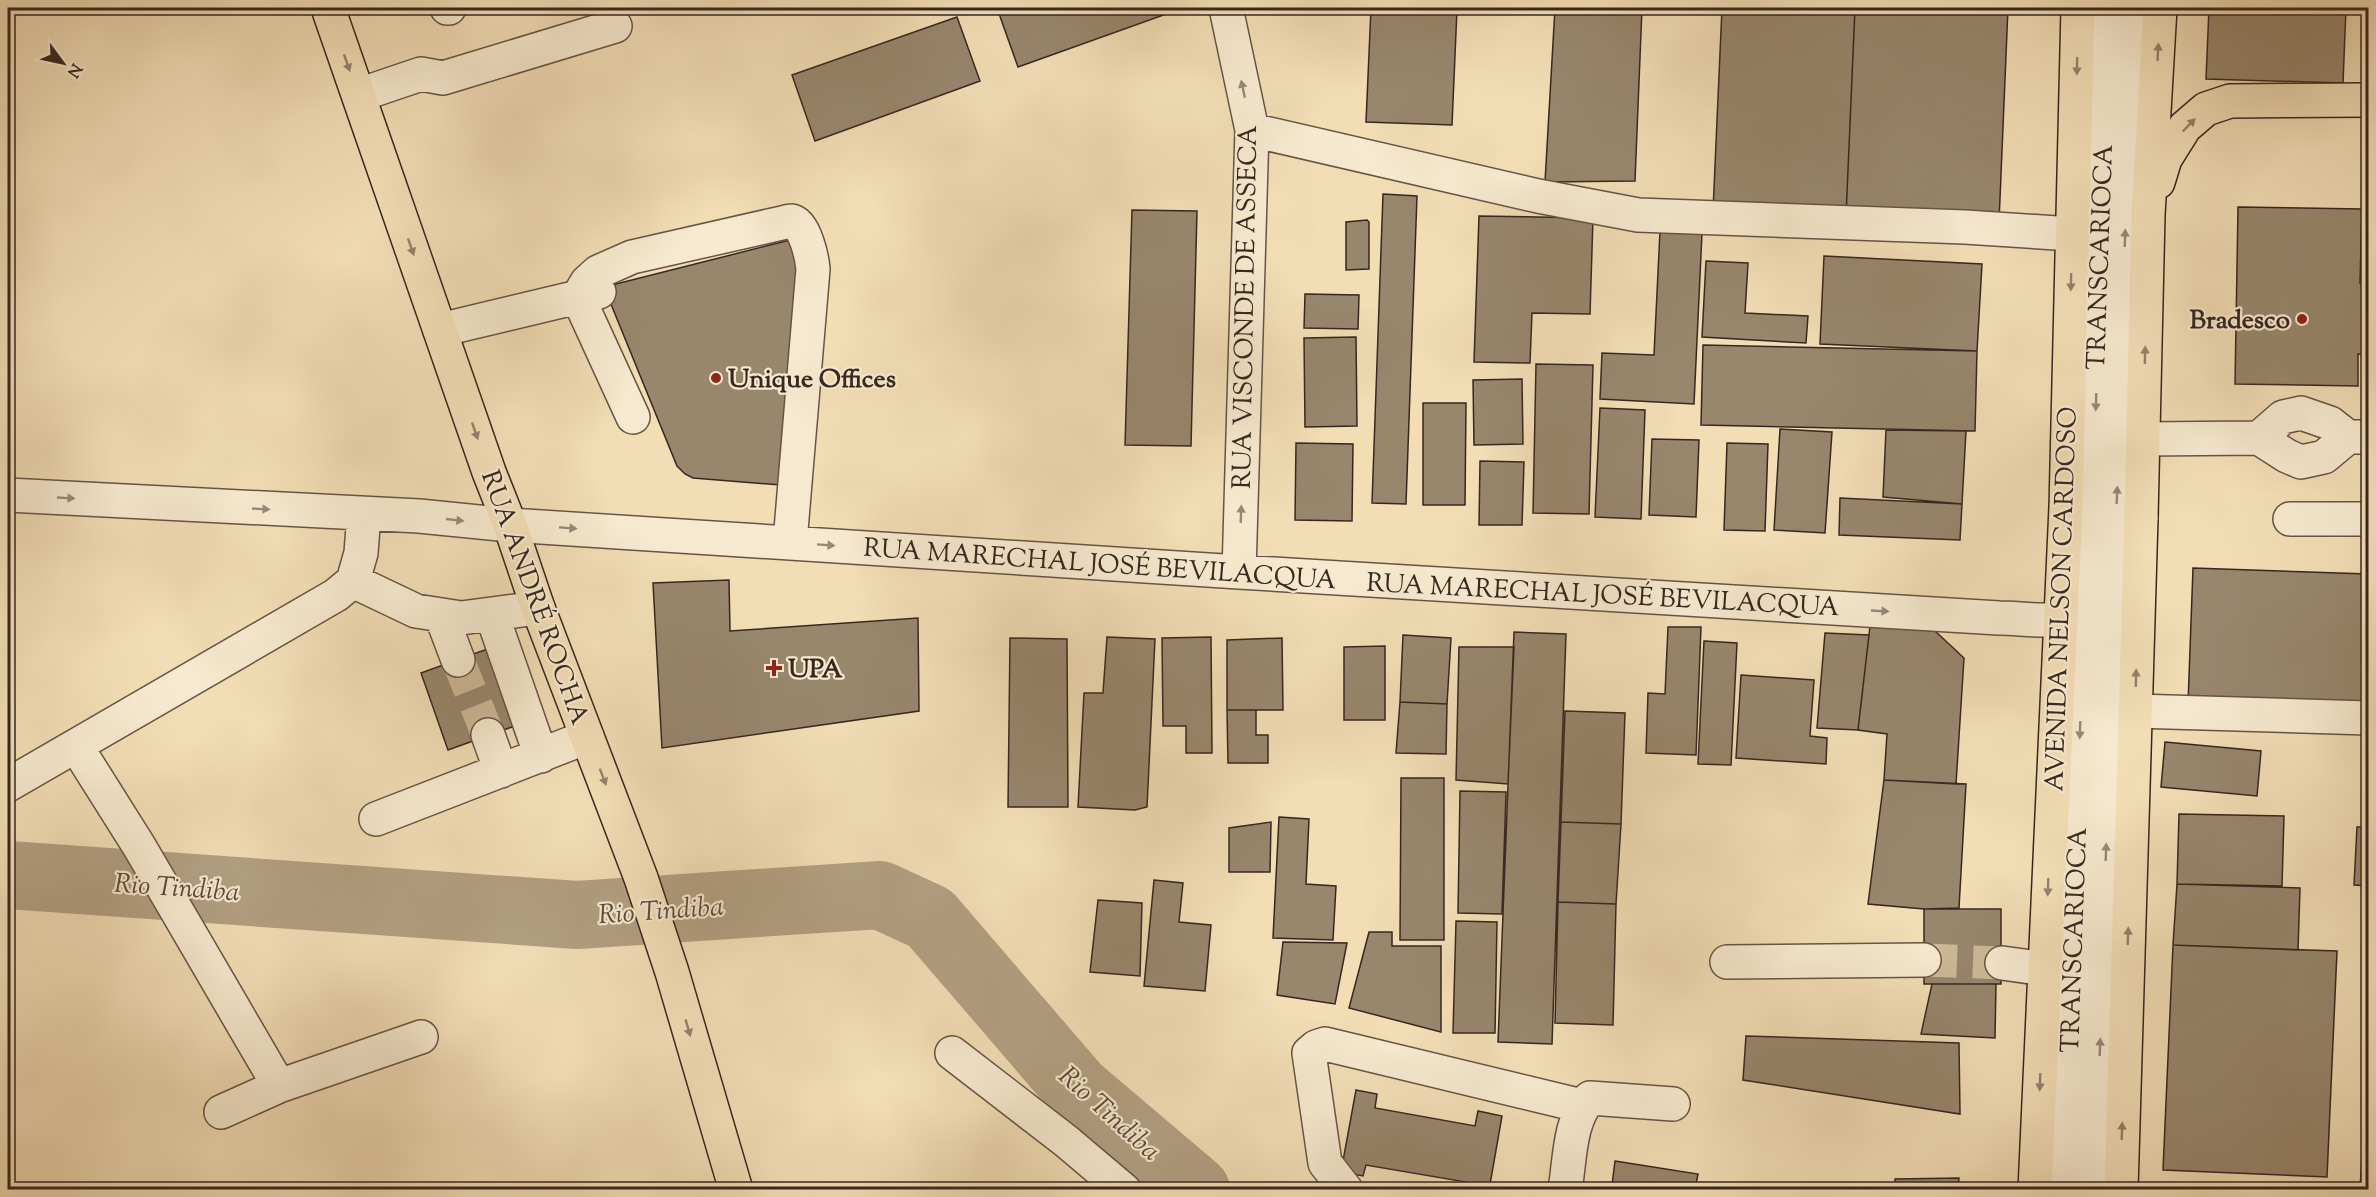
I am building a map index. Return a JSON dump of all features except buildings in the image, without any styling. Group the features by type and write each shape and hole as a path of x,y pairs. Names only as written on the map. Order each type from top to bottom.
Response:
{"main road":[{"name":"RUA ANDRÉ ROCHA","path":"328,8 489,472 641,878 672,972 736,1190"},
{"name":"AVENIDA NELSON CARDOSO","path":"2035,1190 2045,969 2072,612 2066,507 2078,8"},
{"path":"2121,1190 2148,215 2160,8"},
{"path":"2148,215 2165,159 2185,127 2206,109 2230,101 2368,100"}],"street":[{"name":"RUA VISCONDE DE ASSECA","path":"1226,8 1251,130 1239,572"},
{"name":"TRANSCARIOCA","path":"2066,1190 2072,936 2072,612 2093,511 2106,8"},
{"name":"TRANSCARIOCA","path":"2096,1190 2133,8"},
{"path":"358,95 421,74 444,78 615,26"},
{"path":"1251,130 1538,196 1638,215 1965,227 2073,227"},
{"path":"2000,212 2073,227"},
{"path":"633,417 587,282 598,272 632,257 792,221 800,226 812,258 813,269 790,542"},
{"path":"440,330 591,294"},
{"path":"2259,438 2283,417 2301,412 2358,437"},
{"path":"2143,438 2259,438 2301,462 2324,457 2358,437"},
{"name":"RUA MARECHAL JOSÉ BEVILACQUA","path":"8,495 419,516 510,525 1998,618 2072,612"},
{"path":"8,785 336,595 353,581 361,553 364,514"},
{"path":"2072,612 2114,575 2141,518"},
{"path":"2290,519 2368,519"},
{"path":"353,581 416,610 460,618 538,608"},
{"path":"441,615 458,660"},
{"path":"492,615 541,756"},
{"path":"2135,711 2368,718"},
{"path":"488,735 501,771"},
{"path":"376,819 587,737"},
{"path":"76,746 139,846 279,1086"},
{"path":"1727,962 1924,960"},
{"path":"2002,963 2045,969"},
{"path":"221,1112 279,1086 421,1036"},
{"path":"1346,1190 1325,1163 1309,1053 1316,1047 1325,1044 1582,1106"},
{"path":"952,1053 1066,1141 1124,1190"},
{"path":"1565,1190 1577,1118 1582,1106 1590,1098 1673,1104"}],"waterway":[{"name":"Rio Tindiba","path":"8,875 577,915 880,895 930,918 1077,1089 1196,1190"}],"tunnel":[{"path":"458,660 488,735"},
{"path":"1924,960 2002,963"}],"place":[{"name":"Bradesco","path":"2302,319"},
{"name":"Unique Offices","path":"716,378"},
{"name":"UPA","path":"774,668"}]}
